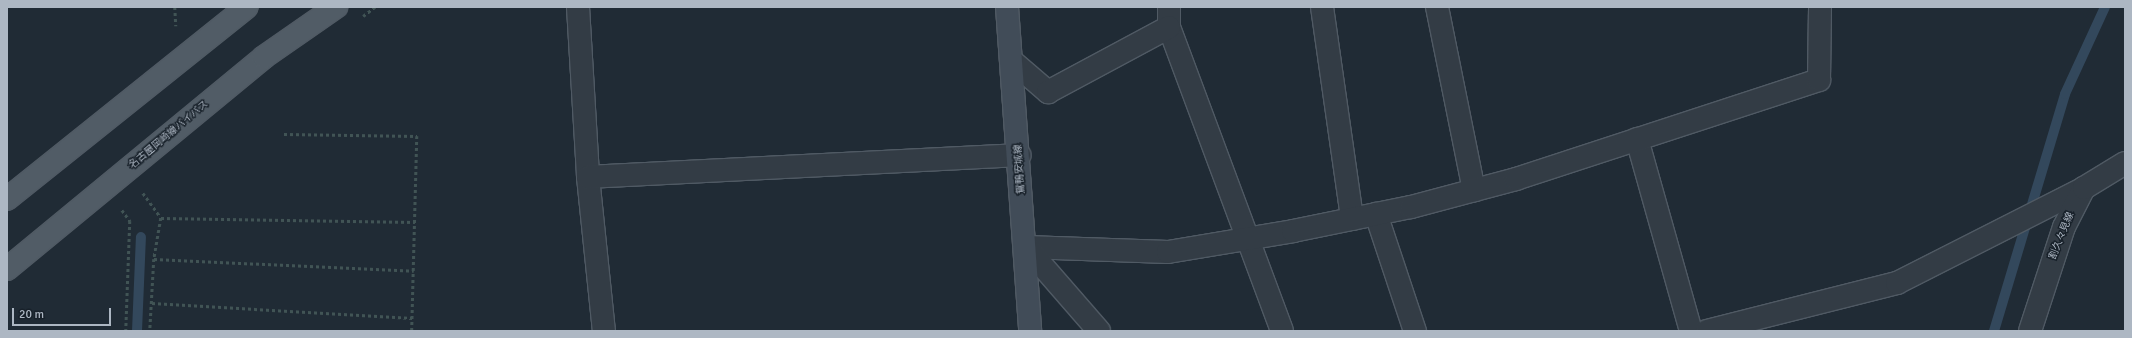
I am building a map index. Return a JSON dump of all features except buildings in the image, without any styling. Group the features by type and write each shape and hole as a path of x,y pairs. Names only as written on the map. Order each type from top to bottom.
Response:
{"main road":[{"path":"7,199 247,7"},
{"name":"名古屋岡崎線バイパス","path":"7,269 264,56 336,7"},
{"name":"鴛鴨安城線","path":"1007,7 1026,247 1030,331"}],"street":[{"path":"578,7 588,177 604,331"},
{"path":"1322,7 1352,219"},
{"path":"1437,7 1474,190"},
{"path":"1026,247 1168,252 1352,219 1474,190 1819,80 1820,7"},
{"path":"1012,61 1048,92 1169,17 1247,239 1282,331"},
{"path":"1637,139 1691,331"},
{"path":"588,177 1019,156"},
{"path":"1707,331 1897,283 2084,188 2125,163"},
{"name":"割久々見線","path":"2030,331 2064,227 2084,188"},
{"path":"1376,214 1415,331"},
{"path":"1026,247 1098,331"}],"path":[{"path":"171,31 176,26 175,7"},
{"path":"284,134 417,136 412,331"},
{"path":"142,191 161,218 154,259 150,331"},
{"path":"121,208 130,221 126,331"},
{"path":"161,218 415,222"},
{"path":"154,259 414,271"},
{"path":"152,303 413,318"}],"waterway":[{"path":"1994,331 2065,94 2105,7"},
{"path":"137,331 141,237"}]}
